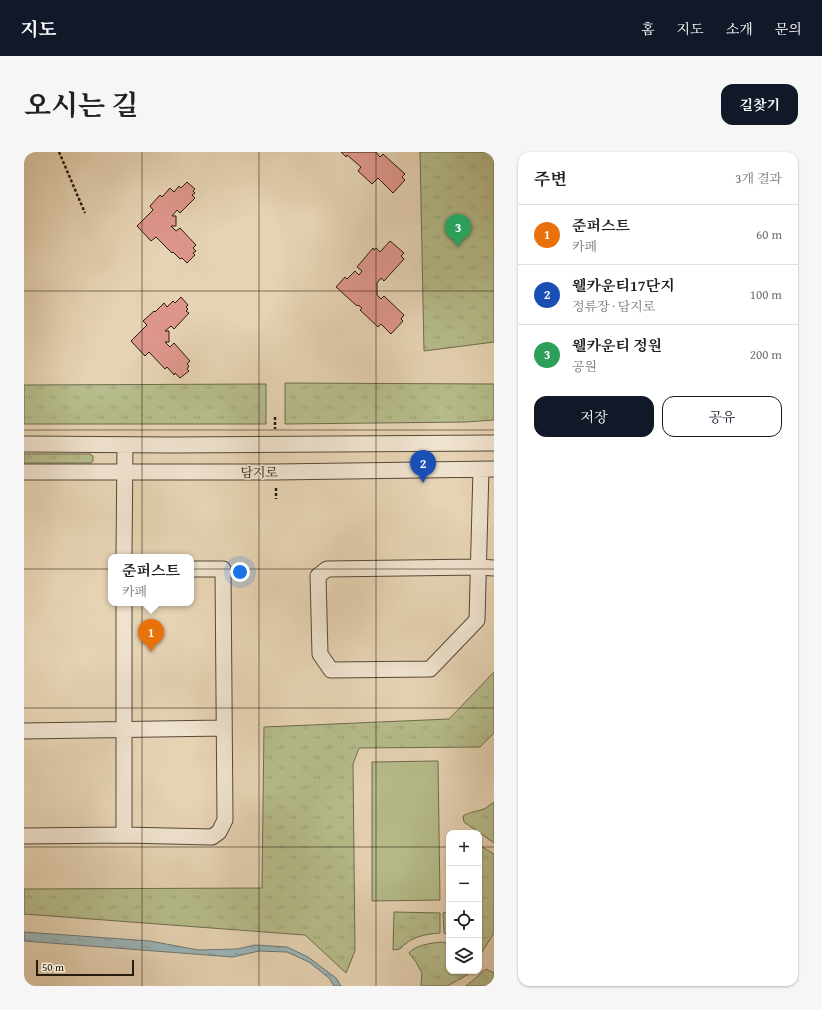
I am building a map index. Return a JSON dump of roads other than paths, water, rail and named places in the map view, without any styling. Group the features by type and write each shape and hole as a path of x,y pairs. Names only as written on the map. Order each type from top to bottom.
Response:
{"street":[{"path":"24,444 172,445 494,443"},
{"path":"124,445 124,554"},
{"path":"488,469 479,567 477,620 430,668 330,670 320,654 318,576 327,569 479,567 494,568"},
{"name":"담지로","path":"24,472 275,472 488,469"},
{"path":"24,836 124,835 212,837 219,832 225,820 222,569 194,569"},
{"path":"124,606 124,835"},
{"path":"24,731 224,728"}],"water":[{"path":"24,932 150,941 198,950 237,949 255,945 287,947 308,957 336,978 341,986 334,986 329,978 309,962 287,952 259,951 233,957 24,941"}],"place":[{"name":"웰카운티 정원","path":"458,247"},
{"name":"웰카운티17단지","path":"423,483"},
{"name":"준퍼스트","path":"151,652"}]}
